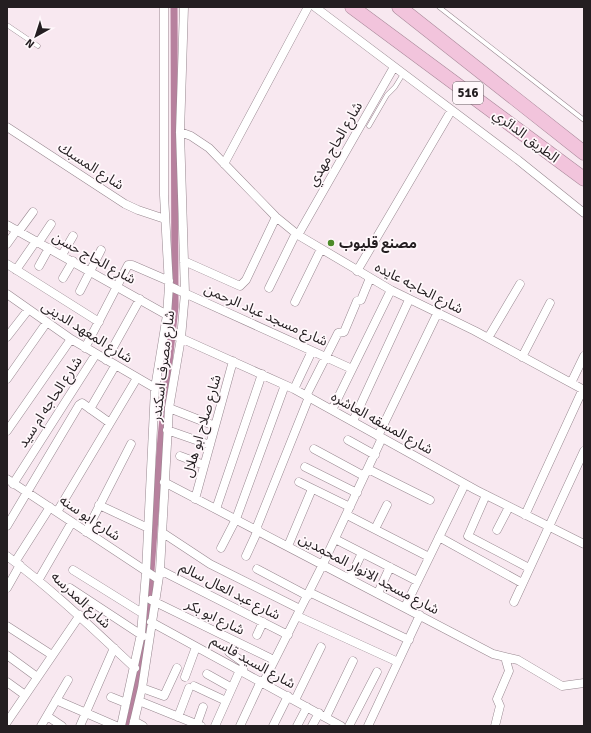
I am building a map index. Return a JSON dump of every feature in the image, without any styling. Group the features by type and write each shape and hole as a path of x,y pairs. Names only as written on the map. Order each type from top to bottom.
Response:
{"highway":[{"name":"الطريق الدائري","path":"352,7 584,179"},
{"name":"الطريق الدائري","path":"399,7 584,153"}],"street":[{"name":"شارع مصرف اسكندر","path":"121,726 141,634 146,572 155,388 165,331 169,284 166,218 164,7"},
{"name":"شارع مصرف اسكندر","path":"133,724 142,688 154,601 160,570 167,430 169,408 181,338 185,293 180,132 184,7"},
{"path":"224,164 308,7"},
{"path":"315,7 584,212"},
{"name":"شارع الحاج مهدي","path":"269,288 297,234 394,67"},
{"path":"357,271 451,111"},
{"name":"شارع المسبك","path":"7,127 125,204 138,210 166,218"},
{"name":"شارع الحاجه عايده","path":"180,132 200,142 276,217 297,234 357,271 409,300 488,338 584,390"},
{"path":"7,244 33,212"},
{"path":"184,261 240,286 246,280 276,217"},
{"path":"16,270 51,224"},
{"name":"شارع الحاج حسن","path":"7,225 167,315"},
{"path":"62,255 73,236"},
{"path":"39,266 49,248"},
{"path":"295,302 321,249"},
{"path":"80,291 101,250"},
{"path":"63,278 73,261"},
{"path":"7,264 98,322"},
{"name":"شارع مسجد عباد الرحمن","path":"117,286 127,266 130,264 185,293 352,369"},
{"path":"246,556 319,367 321,367 338,333 344,332 357,301 361,300 370,278"},
{"path":"488,338 520,284"},
{"path":"86,348 117,286"},
{"path":"332,410 391,290"},
{"name":"شارع المعهد الدينى","path":"7,294 71,339 155,388"},
{"path":"106,360 140,299"},
{"path":"353,422 409,300"},
{"path":"522,357 550,303"},
{"path":"8,334 28,310"},
{"path":"240,726 324,564 375,455 380,437 437,314"},
{"path":"7,379 46,322"},
{"name":"شارع المسقه العاشره","path":"165,331 308,396 465,484 584,544"},
{"path":"7,430 71,339"},
{"path":"294,389 312,351"},
{"name":"شارع الحاجه ام سيد","path":"10,482 96,354"},
{"path":"571,383 584,356"},
{"name":"شارع صلاح ابو هلال","path":"195,499 233,361"},
{"path":"90,409 115,366"},
{"path":"216,509 262,374"},
{"path":"7,588 18,563 54,510 137,378"},
{"path":"221,548 236,519 285,385"},
{"path":"526,515 584,390"},
{"path":"7,526 79,405 82,403 110,422"},
{"path":"169,408 215,426"},
{"path":"167,430 210,445"},
{"path":"348,440 375,455"},
{"path":"86,532 131,444"},
{"path":"314,449 430,500"},
{"path":"514,602 584,451"},
{"path":"180,456 204,465"},
{"path":"305,467 357,493"},
{"name":"شارع ابو سنه","path":"10,482 158,579"},
{"name":"شارع مسجد الانوار المحمدين","path":"164,482 324,564 493,654 523,663 562,686 584,683"},
{"path":"299,482 375,529 430,557"},
{"path":"405,607 465,484"},
{"path":"288,546 312,489"},
{"path":"486,495 468,536 473,540 529,568"},
{"path":"100,505 148,528"},
{"path":"375,529 387,505"},
{"path":"497,530 509,507"},
{"path":"39,579 72,522"},
{"path":"163,533 210,564 299,612 398,662"},
{"path":"439,537 522,583"},
{"path":"335,539 417,581"},
{"path":"350,578 362,553"},
{"name":"شارع المدرسه","path":"7,556 39,579 80,615 134,668"},
{"path":"378,593 390,567"},
{"path":"256,569 409,640"},
{"path":"73,570 142,613"},
{"name":"شارع عبد العال سالم","path":"160,570 288,634"},
{"path":"70,588 149,639"},
{"name":"شارع ابو بكر","path":"144,597 274,660"},
{"path":"7,722 80,615"},
{"path":"368,726 420,615"},
{"name":"شارع السيد قاسم","path":"151,622 307,706 341,726"},
{"path":"257,635 263,622"},
{"path":"7,626 52,656"},
{"path":"185,677 196,647"},
{"path":"273,726 321,647"},
{"path":"80,726 114,648"},
{"path":"215,726 244,663 229,652"},
{"path":"7,655 37,677"},
{"path":"495,726 500,706 497,699 509,671 504,657"},
{"path":"312,726 322,715 353,661"},
{"path":"142,688 163,696 166,694 177,668"},
{"path":"349,726 377,672"},
{"path":"207,674 232,688"},
{"path":"41,726 68,680"},
{"path":"7,682 25,695"},
{"path":"178,717 192,687 226,701"},
{"path":"111,697 126,703"},
{"path":"56,700 116,726"},
{"path":"139,701 199,725 203,707"},
{"path":"298,726 307,706"},
{"path":"47,716 62,726"},
{"path":"133,724 143,726"}],"lane":[{"path":"438,7 584,120"},
{"path":"7,25 38,46"},
{"path":"369,126 387,95 396,87 403,74"}],"waterway":[{"path":"127,726 132,712 146,638 161,437 175,307 174,7"}],"place":[{"name":"مصنع قليوب","path":"331,243"}]}
